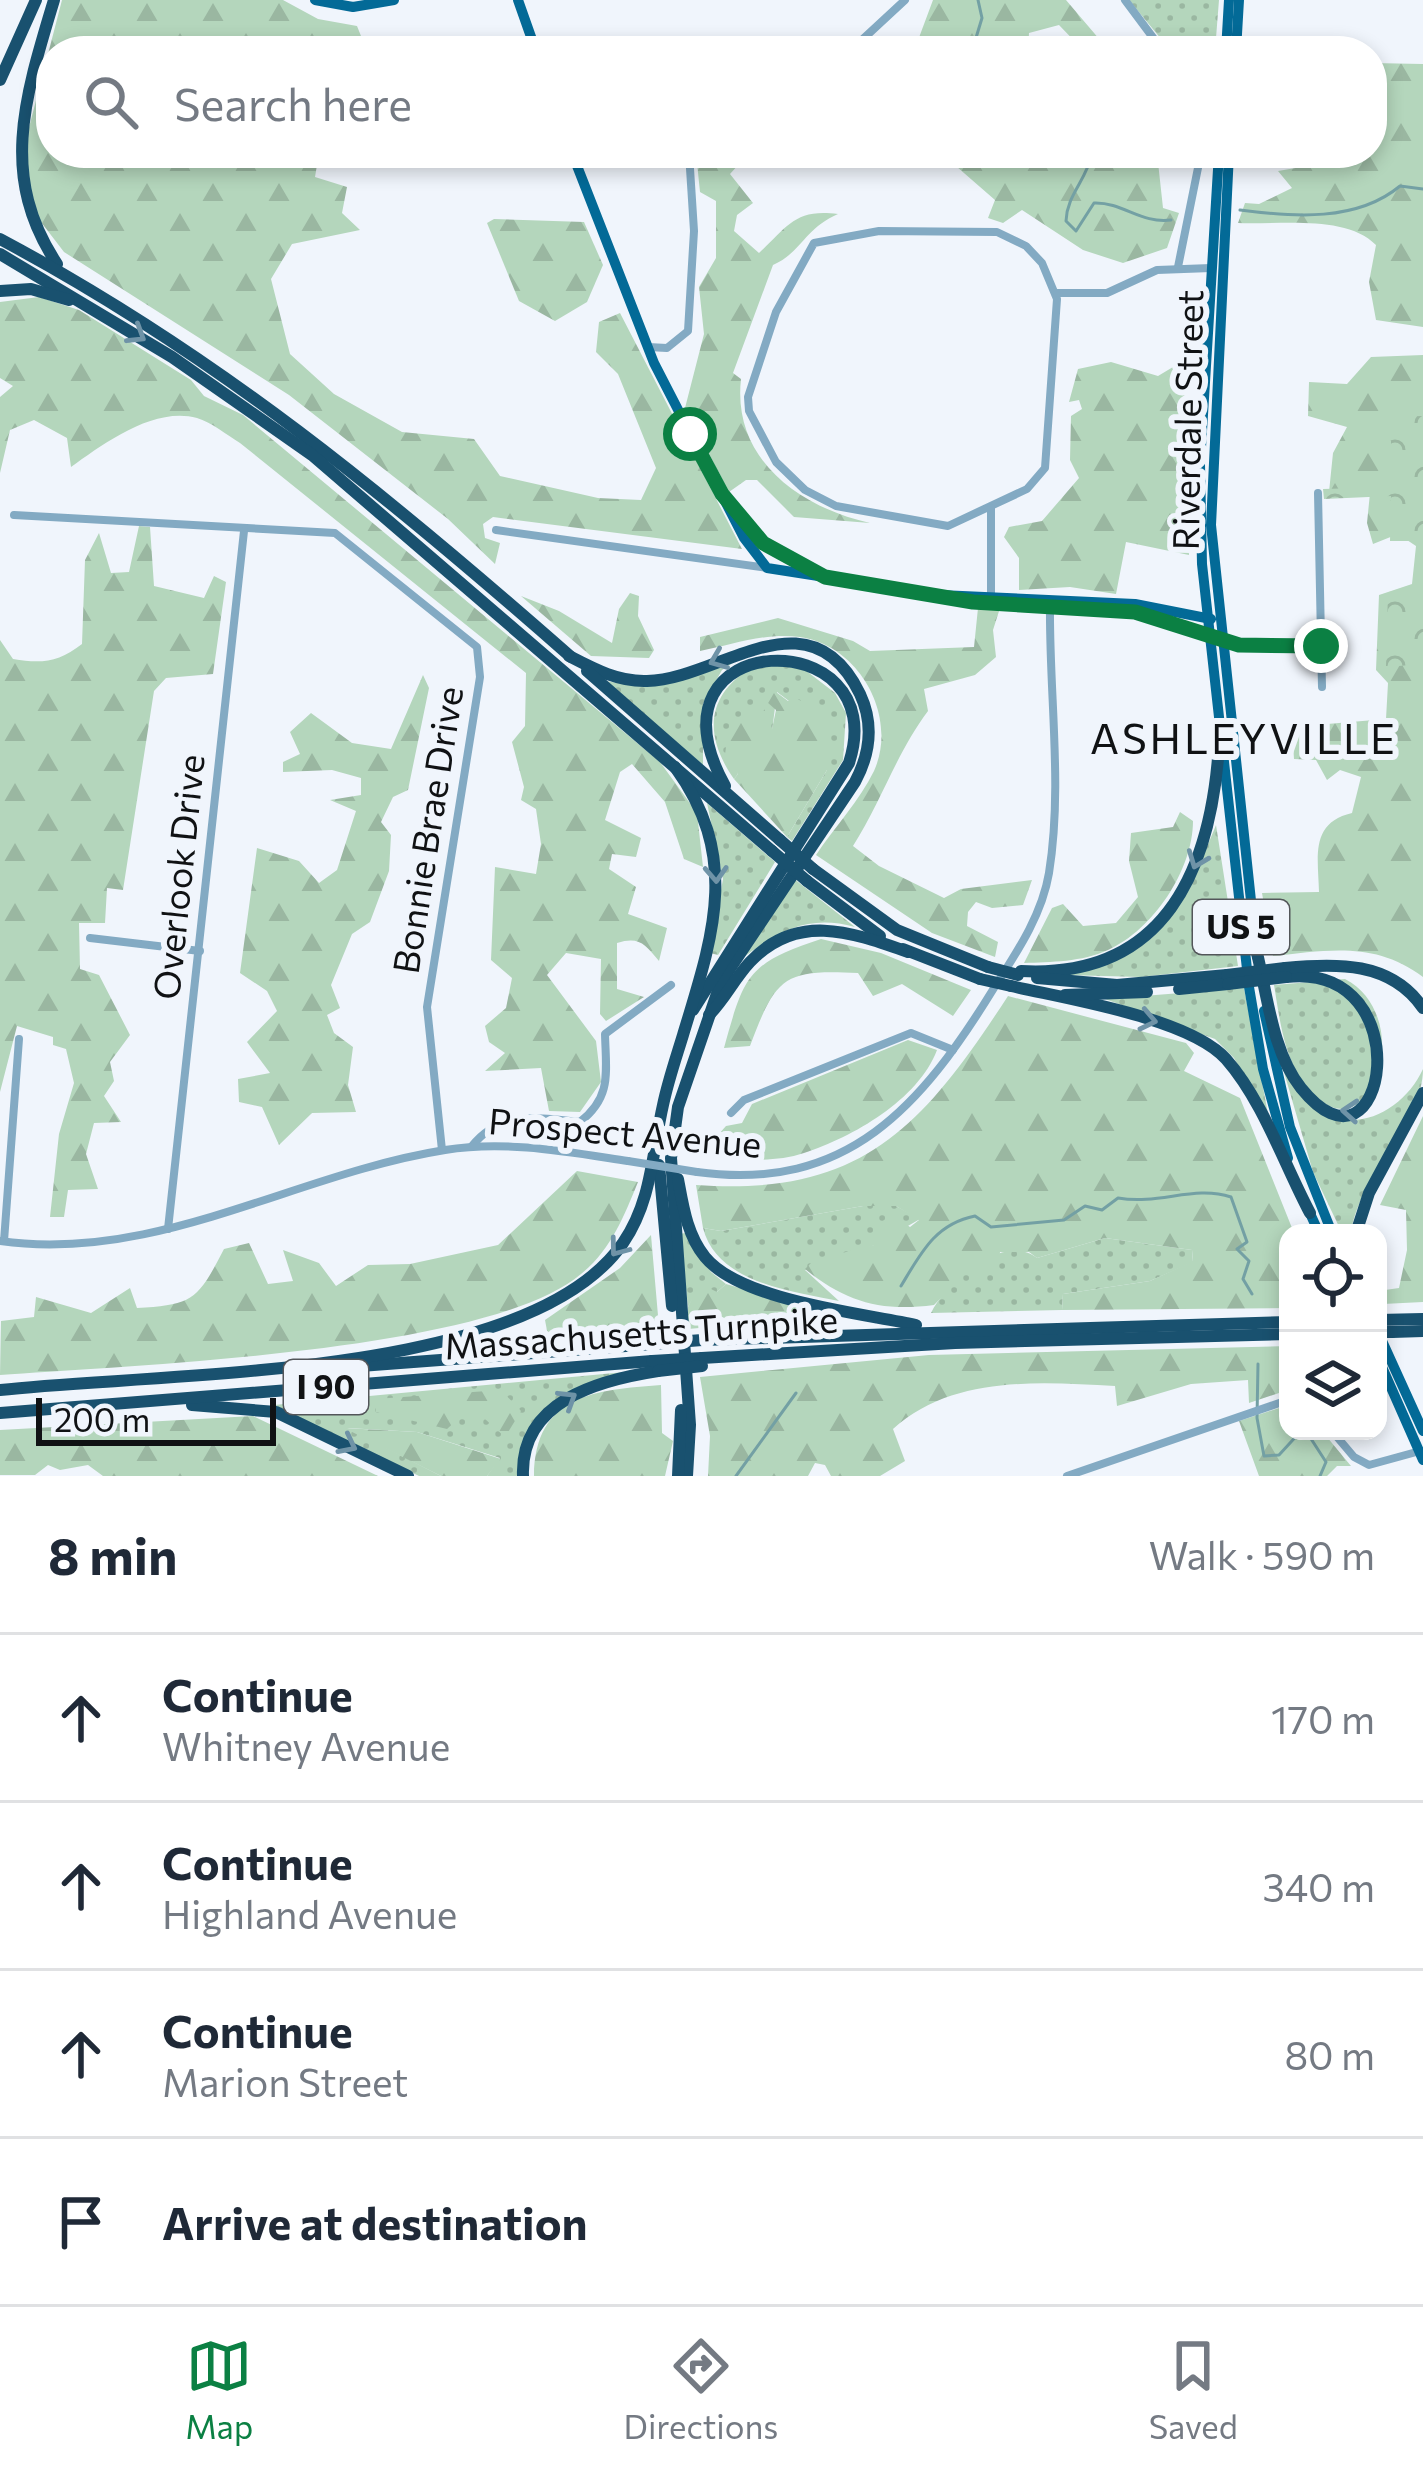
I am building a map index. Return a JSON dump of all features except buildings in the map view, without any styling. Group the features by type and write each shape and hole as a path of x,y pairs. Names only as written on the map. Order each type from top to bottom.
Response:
{"highway":[{"path":"0,80 36,0"},
{"path":"44,36 54,0"},
{"path":"5,172 36,63"},
{"path":"8,195 26,232 71,277"},
{"path":"0,239 181,344 285,417 732,798 776,846"},
{"path":"0,254 213,384 340,477 675,767 810,875 862,925 908,952"},
{"path":"0,291 31,289 86,304"},
{"path":"0,1392 377,1353 461,1336 543,1310 587,1282 622,1245 644,1202 706,1018 730,967 862,769 869,733 864,704 841,668 797,645 756,645 650,681 612,676 569,656"},
{"path":"689,1016 848,764 852,714 841,691 823,673 771,658 742,667 718,689 707,711 706,740 732,798"},
{"path":"810,875 897,930 989,972 1017,977 1105,961 1142,940 1164,919 1190,879 1207,833 1219,746"},
{"path":"675,767 704,815 717,869 714,920 664,1141 690,1425 683,1476"},
{"path":"706,1018 752,960 799,932 841,930 908,952 1017,977 1117,985 1228,979"},
{"path":"1256,949 1284,1054 1305,1093 1340,1113 1381,1109"},
{"path":"1034,991 1102,995 1286,973 1370,970 1400,983 1423,1008"},
{"path":"1286,973 1338,975 1378,984 1405,1003 1419,1028"},
{"path":"1017,977 1034,991 1182,1028 1213,1046 1241,1079 1310,1213"},
{"path":"1402,1094 1415,1076"},
{"path":"1360,1224 1372,1186 1423,1093"},
{"path":"664,1141 690,1231 724,1274 750,1286 941,1330"},
{"path":"1387,1326 1423,1319"},
{"name":"Massachusetts Turnpike","path":"0,1392 702,1340 1279,1322"},
{"path":"1387,1327 1423,1331"},
{"name":"Massachusetts Turnpike","path":"0,1413 896,1346 1279,1334"},
{"path":"524,1476 528,1441 557,1405 600,1383 655,1366"},
{"path":"113,1404 261,1408 408,1476"}],"main road":[{"path":"315,0 352,8 394,0"},
{"path":"518,0 531,36"},
{"path":"1227,36 1229,0"},
{"path":"1237,36 1239,0"},
{"path":"578,168 647,347 758,564"},
{"name":"US 5","path":"1218,242 1219,168"},
{"name":"US 5","path":"1218,242 1227,168"},
{"name":"Riverdale Street","path":"1218,242 1211,268 1200,464 1207,634 1260,1054 1277,1123 1314,1224"},
{"name":"Riverdale Street","path":"1218,242 1210,476 1220,619 1256,949 1283,1101 1329,1224"},
{"path":"722,494 769,548 825,577"},
{"path":"758,564 769,548"},
{"path":"758,564 958,596 1135,612 1223,638"},
{"path":"958,596 1050,604 1135,604 1220,619"},
{"path":"1384,1332 1423,1431"},
{"path":"1387,1379 1421,1456"}],"street":[{"path":"866,36 905,0"},
{"path":"1125,0 1152,36"},
{"path":"647,347 667,348 688,331 694,230 690,168"},
{"path":"1178,267 1198,168"},
{"path":"879,230 1001,233 1038,257 1056,293 1046,465 1032,485 991,508 943,525 841,507 792,480 753,421 748,397 776,312 814,243 879,230"},
{"path":"1056,293 1107,293 1156,270 1211,268"},
{"path":"1318,493 1322,687"},
{"path":"991,508 991,596"},
{"path":"14,515 198,521 244,531"},
{"path":"496,530 758,564"},
{"name":"Overlook Drive","path":"168,1229 244,531"},
{"name":"Bonnie Brae Drive","path":"244,531 338,535 465,634 479,651 480,676 427,1007 442,1150"},
{"name":"Prospect Avenue","path":"2,1241 96,1246 442,1150 528,1148 697,1172 772,1173 850,1148 916,1100 954,1051 1032,924 1050,871 1050,604"},
{"path":"1223,638 1239,645 1321,646"},
{"path":"90,938 200,950"},
{"path":"471,1147 484,1131 508,1120 530,1116 580,1122 590,1114 607,1088 604,1034 671,985"},
{"path":"731,1113 744,1100 914,1032 954,1051"},
{"path":"2,1241 19,1039"},
{"path":"1067,1476 1279,1403"},
{"path":"1340,1440 1354,1457 1369,1465 1421,1456"}],"green space":[{"path":"62,0 283,0 318,19 357,26 361,36 53,36"},
{"path":"933,0 1066,0 1097,36 1070,36 1059,25 1029,36 920,36"},
{"path":"1129,0 1219,0 1216,36 1159,36"},
{"path":"1387,63 1423,64 1423,327 1376,320 1369,282 1376,245 1363,235 1330,225 1238,223 1245,203 1259,204 1292,188 1278,171 1387,168"},
{"path":"36,100 36,168 316,168 315,177 347,187 342,213 360,230 292,244 271,279 290,354 334,394 402,432 474,439 500,476 598,498 641,500 656,468 618,374 596,352 599,322 620,313 742,549 493,517 483,524 485,538 500,543 495,564 448,519 289,395 64,252 21,196 18,170"},
{"path":"698,168 735,168 730,174 753,203 737,215 734,231 759,253 801,217 838,214 773,265 733,373 741,379 747,433 776,475 819,505 870,523 794,517 757,480 746,480 729,492 685,408 704,334 699,287 716,258 716,201 700,192"},
{"path":"958,168 1159,168 1163,208 1179,213 1167,248 1123,263 1083,250 1022,210 1003,223 988,218 995,200"},
{"path":"494,219 584,222 603,265 587,302 555,321 519,301 487,223"},
{"path":"39,297 79,310 191,380 204,396 243,415 660,762 697,813 703,867 684,859 665,802 632,764 620,772 605,820 641,838 636,857 612,854 609,869 636,887 628,914 667,928 659,961 641,943 617,943 617,989 644,997 606,1021 600,1014 601,959 566,953 547,975 596,1041 601,1082 580,1112 549,1111 541,1068 485,1071 505,1053 489,1042 485,1026 506,1008 512,978 491,960 495,867 536,874 541,844 536,809 521,800 524,787 512,742 525,726 526,673 240,443 202,420 181,416 147,422 71,467 67,438 34,420 10,430 0,473 0,397 13,386 0,378 0,302"},
{"path":"1423,355 1423,977 1369,953 1273,956 1262,893 1319,892 1319,843 1329,824 1352,813 1361,777 1340,770 1327,780 1316,760 1294,759 1292,727 1386,719 1388,683 1376,670 1379,595 1412,584 1416,546 1398,534 1373,544 1367,523 1370,493 1329,492 1333,453 1347,427 1308,416 1309,382 1347,384 1371,357"},
{"path":"1111,362 1158,376 1173,367 1188,375 1181,415 1189,555 1126,542 1116,594 1070,587 1019,590 1019,558 1004,537 1009,527 1042,521 1079,478 1070,460 1071,416 1082,409 1079,400 1069,402 1078,369"},
{"path":"1423,416 1423,541 1390,541 1391,496 1324,499 1323,489 1391,487 1391,417"},
{"path":"139,526 150,527 154,586 204,598 214,576 226,582 213,674 166,678 154,691 123,890 107,888 105,923 79,923 80,969 99,975 130,1035 110,1062 114,1081 104,1096 121,1122 94,1123 86,1154 98,1189 68,1190 64,1217 50,1217 59,1134 74,1083 66,1049 53,1045 53,1037 17,1026 0,1092 0,640 13,659 33,661 58,658 82,644 85,560 99,533 111,573 129,572"},
{"path":"1423,590 1423,664 1386,667 1388,592"},
{"path":"630,593 639,596 638,616 654,650 649,658 591,656 521,596 559,611 612,643 619,609"},
{"path":"978,608 1000,608 993,630 996,657 975,675 924,689 928,711 853,846 879,866 944,898 961,889 1032,880 1023,905 992,908 976,902 968,912 967,926 998,942 995,957 932,933 816,855 868,782 880,749 877,706 855,668 840,653 800,637 762,638 700,651 700,637 778,618 853,641 870,651 974,647"},
{"path":"736,661 722,670 703,704 703,765 605,681 625,684"},
{"path":"754,666 800,666 835,693 846,713 843,760 792,841 787,837 827,770 789,701 777,692 772,731 763,718 733,761 738,774 734,779 717,747 714,716 718,702"},
{"path":"423,675 429,688 408,790 393,797 381,822 391,835 389,871 370,922 352,934 331,985 340,1008 327,1015 334,1033 353,1047 348,1085 356,1112 312,1113 279,1145 262,1107 239,1102 238,1079 270,1073 247,1042 277,1011 267,991 240,973 257,848 299,861 319,883 337,870 356,811 330,800 361,795 361,778 332,770 283,772 283,762 300,754 290,732 311,713 352,743 391,749"},
{"path":"776,692 833,720 827,770 787,837 734,779 738,774 725,755 728,731 748,707 763,706 772,729 776,710 767,702 769,693"},
{"path":"707,803 775,862 718,955 710,953 723,879"},
{"path":"1180,812 1193,821 1186,859 1167,896 1140,928 1098,954 1024,963 1052,908 1063,904 1083,926 1116,923 1138,897 1129,861 1131,833 1173,827"},
{"path":"1216,825 1238,966 1141,977 1066,975 1122,956 1162,922 1192,878"},
{"path":"793,878 855,927 808,924 768,940 741,959"},
{"path":"821,939 881,953 971,990 953,1016 902,984 873,996 858,973 798,976 786,982 767,1005 750,1046 724,1048 737,1004 752,975 777,956"},
{"path":"1345,979 1368,999 1380,1026 1382,1054 1376,1080 1363,1100 1345,1109 1323,1102 1299,1076 1285,1044 1274,985"},
{"path":"1244,988 1270,1124 1234,1058 1215,1039 1105,999"},
{"path":"1008,996 1186,1043 1194,1053 1184,1071 1240,1098 1290,1224 1279,1224 1279,1308 1062,1310 1063,1294 1150,1281 1193,1261 1192,1250 1105,1238 1037,1258 1029,1252 1000,1252 998,1268 967,1272 934,1305 881,1305 835,1290 805,1269 814,1260 874,1245 874,1226 893,1215 910,1227 919,1220 896,1206 863,1206 721,1231 703,1228 696,1185 754,1186 803,1179 846,1165 883,1144 916,1116"},
{"path":"908,1040 937,1050 915,1085 863,1127 779,1159 700,1155 726,1126 742,1123 752,1104"},
{"path":"1279,1055 1311,1106 1350,1120 1365,1119 1393,1106 1423,1069 1413,1109 1366,1190 1353,1224 1338,1224 1313,1172"},
{"path":"1423,1116 1423,1302 1387,1304 1387,1290 1399,1288 1407,1250 1406,1210 1380,1205"},
{"path":"577,1171 638,1182 601,1254 581,1274 535,1301 469,1322 391,1338 216,1359 0,1375 1,1321 34,1317 36,1297 91,1313 130,1288 137,1308 171,1305 200,1289 224,1249 249,1243 268,1284 293,1281 283,1250 319,1263 336,1286 368,1265 410,1264 498,1245"},
{"path":"863,1206 896,1206 920,1219 875,1245 805,1270 839,1301 779,1288 740,1273 711,1247 703,1228 721,1231"},
{"path":"685,1233 711,1272 726,1284 717,1292 695,1294 688,1307 680,1234"},
{"path":"651,1235 659,1327 548,1336 545,1320 620,1268"},
{"path":"1105,1238 1192,1250 1193,1262 1150,1281 1063,1294 1062,1310 931,1313 962,1275 992,1256 1008,1251 1037,1258"},
{"path":"699,1283 717,1292 726,1284 809,1308 810,1318 688,1329 688,1307"},
{"path":"1279,1346 1279,1393 1249,1403 1248,1380 1191,1384 1117,1406 1115,1386 998,1386 942,1399 893,1429 905,1461 880,1476 831,1476 825,1465 815,1463 808,1476 708,1476 710,1436 700,1377 929,1355"},
{"path":"625,1372 566,1393 550,1404 526,1434 518,1476 487,1476 500,1458 417,1432 347,1428 441,1476 419,1476 274,1405"},
{"path":"661,1385 662,1433 673,1441 665,1476 534,1476 537,1449 557,1412 593,1394"},
{"path":"501,1390 521,1411 505,1437 485,1419 460,1417 447,1429 376,1412 375,1399"},
{"path":"1279,1408 1279,1440 1329,1440 1351,1466 1337,1466 1327,1476 1259,1476 1239,1421"},
{"path":"253,1416 378,1476 103,1476 88,1465 60,1470 48,1465 35,1475 0,1475 0,1430"},
{"path":"344,1428 417,1432 501,1459 487,1476 441,1476"}],"waterway":[{"path":"977,36 982,18 978,0"},
{"path":"1087,168 1067,211 1066,221 1076,231 1094,203 1171,220"},
{"path":"1240,210 1324,214 1364,206 1400,186 1423,189"},
{"path":"901,1286 930,1242 961,1220 975,1216 991,1227 1064,1220 1085,1206 1102,1210 1118,1198 1204,1193 1231,1197 1247,1242 1237,1249 1249,1261 1243,1279 1252,1294"},
{"path":"1258,1364 1257,1418 1264,1456 1279,1455 1293,1440"},
{"path":"736,1476 796,1393"},
{"path":"1312,1440 1326,1462 1320,1476"}],"district":[{"name":"ASHLEYVILLE","path":"1244,739"}],"route":[{"path":"690,434 722,494 744,523 787,560 825,577 973,602 1135,612 1239,645 1321,646"}]}
